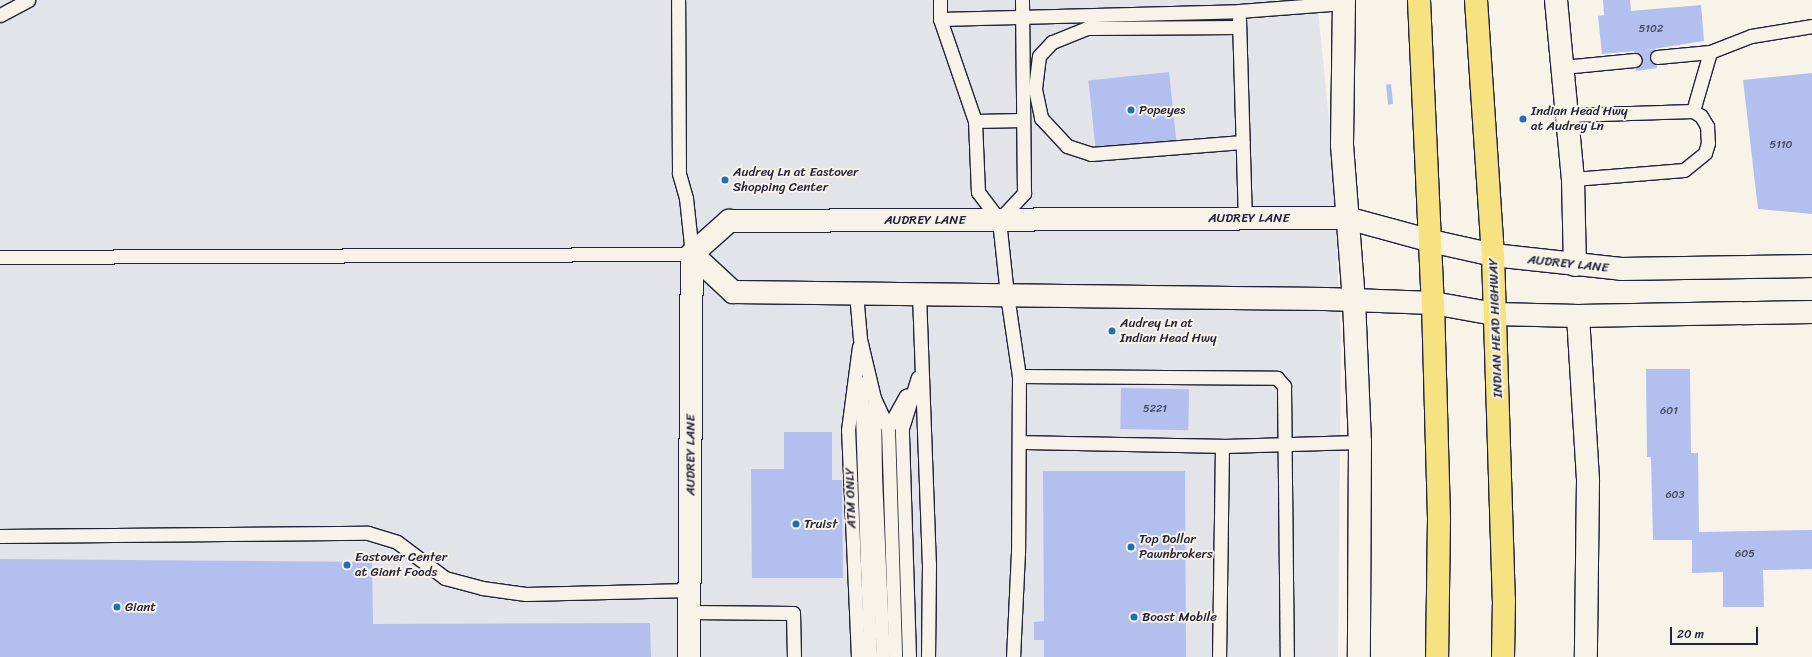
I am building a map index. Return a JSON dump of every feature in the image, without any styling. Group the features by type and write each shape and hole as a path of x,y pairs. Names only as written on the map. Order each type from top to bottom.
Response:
{"main road":[{"path":"1419,0 1431,242 1439,520 1437,657"},
{"name":"INDIAN HEAD HIGHWAY","path":"1476,0 1496,314 1504,600 1503,657"}],"street":[{"path":"1556,0 1574,179 1575,265"},
{"path":"1344,2 1342,145 1346,218 1354,300 1360,442 1359,657"},
{"name":"AUDREY LANE","path":"689,657 692,254 729,221 1346,218 1431,242 1493,255 1575,265 1621,269 1812,266"},
{"path":"692,254 733,292 1354,300 1433,303 1496,314 1578,316 1812,312"},
{"path":"1578,316 1588,481 1586,657"}],"lane":[{"path":"0,15 28,0"},
{"path":"0,257 692,254 686,198 679,173 678,0"},
{"path":"940,0 940,19 975,121 978,192 999,220 1007,296 1019,376 1018,552 1013,657"},
{"path":"999,220 1024,193 1022,0"},
{"path":"940,19 1022,17 1200,6 1239,11 1344,2"},
{"path":"1239,11 1245,218"},
{"path":"1657,57 1710,52 1751,36 1812,26"},
{"path":"1239,27 1087,28 1052,42 1039,56 1036,89 1041,118 1067,146 1091,154 1243,142"},
{"path":"1693,111 1710,52"},
{"path":"1563,67 1635,60"},
{"path":"1568,115 1693,111 1701,116 1707,126 1708,143 1705,153 1684,170 1574,179"},
{"path":"975,121 1023,120"},
{"path":"856,293 860,339 870,657"},
{"path":"919,294 920,370 929,556 928,657"},
{"path":"860,339 874,398 888,428 895,657"},
{"name":"ATM ONLY","path":"858,657 848,430 860,339"},
{"path":"888,428 920,370"},
{"path":"909,657 902,428 920,370"},
{"path":"1019,376 1277,378 1284,386 1286,444 1287,657"},
{"path":"874,398 874,476 883,657"},
{"path":"1019,442 1222,446 1360,442"},
{"path":"1219,657 1222,446"},
{"path":"0,536 368,533 397,542 414,552 445,578 482,588 526,594 690,590"},
{"path":"690,612 793,613 794,657"}],"shaded area":[{"path":"0,0 1317,0 1332,149 1341,341 1338,657 0,657"}],"building":[{"path":"1603,0 1630,0 1631,11 1701,5 1704,41 1640,51 1656,49 1657,68 1636,71 1634,51 1602,54 1598,16 1604,15"},
{"name":"Popeyes","path":"1169,72 1176,142 1096,150 1088,80"},
{"path":"1812,73 1812,214 1758,209 1743,80"},
{"path":"1391,84 1393,104 1388,104 1386,85"},
{"path":"1646,369 1690,369 1691,453 1698,453 1699,532 1812,530 1812,569 1763,570 1764,607 1723,607 1723,572 1692,573 1692,540 1653,540 1651,457 1647,457"},
{"path":"1121,388 1189,389 1188,430 1120,429"},
{"path":"784,432 832,432 832,480 842,480 843,578 752,578 751,469 784,469"},
{"path":"1043,471 1185,471 1186,657 1044,657 1044,640 1034,640 1034,622 1044,621"},
{"path":"0,559 372,562 373,624 650,623 651,657 0,657"}],"place":[{"name":"Popeyes","path":"1131,110"},
{"name":"Indian Head Hwy at Audrey Ln","path":"1523,119"},
{"name":"Audrey Ln at Eastover Shopping Center","path":"725,180"},
{"name":"Audrey Ln at Indian Head Hwy","path":"1112,331"},
{"name":"Truist","path":"796,524"},
{"name":"Top Dollar Pawnbrokers","path":"1131,547"},
{"name":"Eastover Center at Giant Foods","path":"347,565"},
{"name":"Giant","path":"117,607"},
{"name":"Boost Mobile","path":"1134,617"}]}
